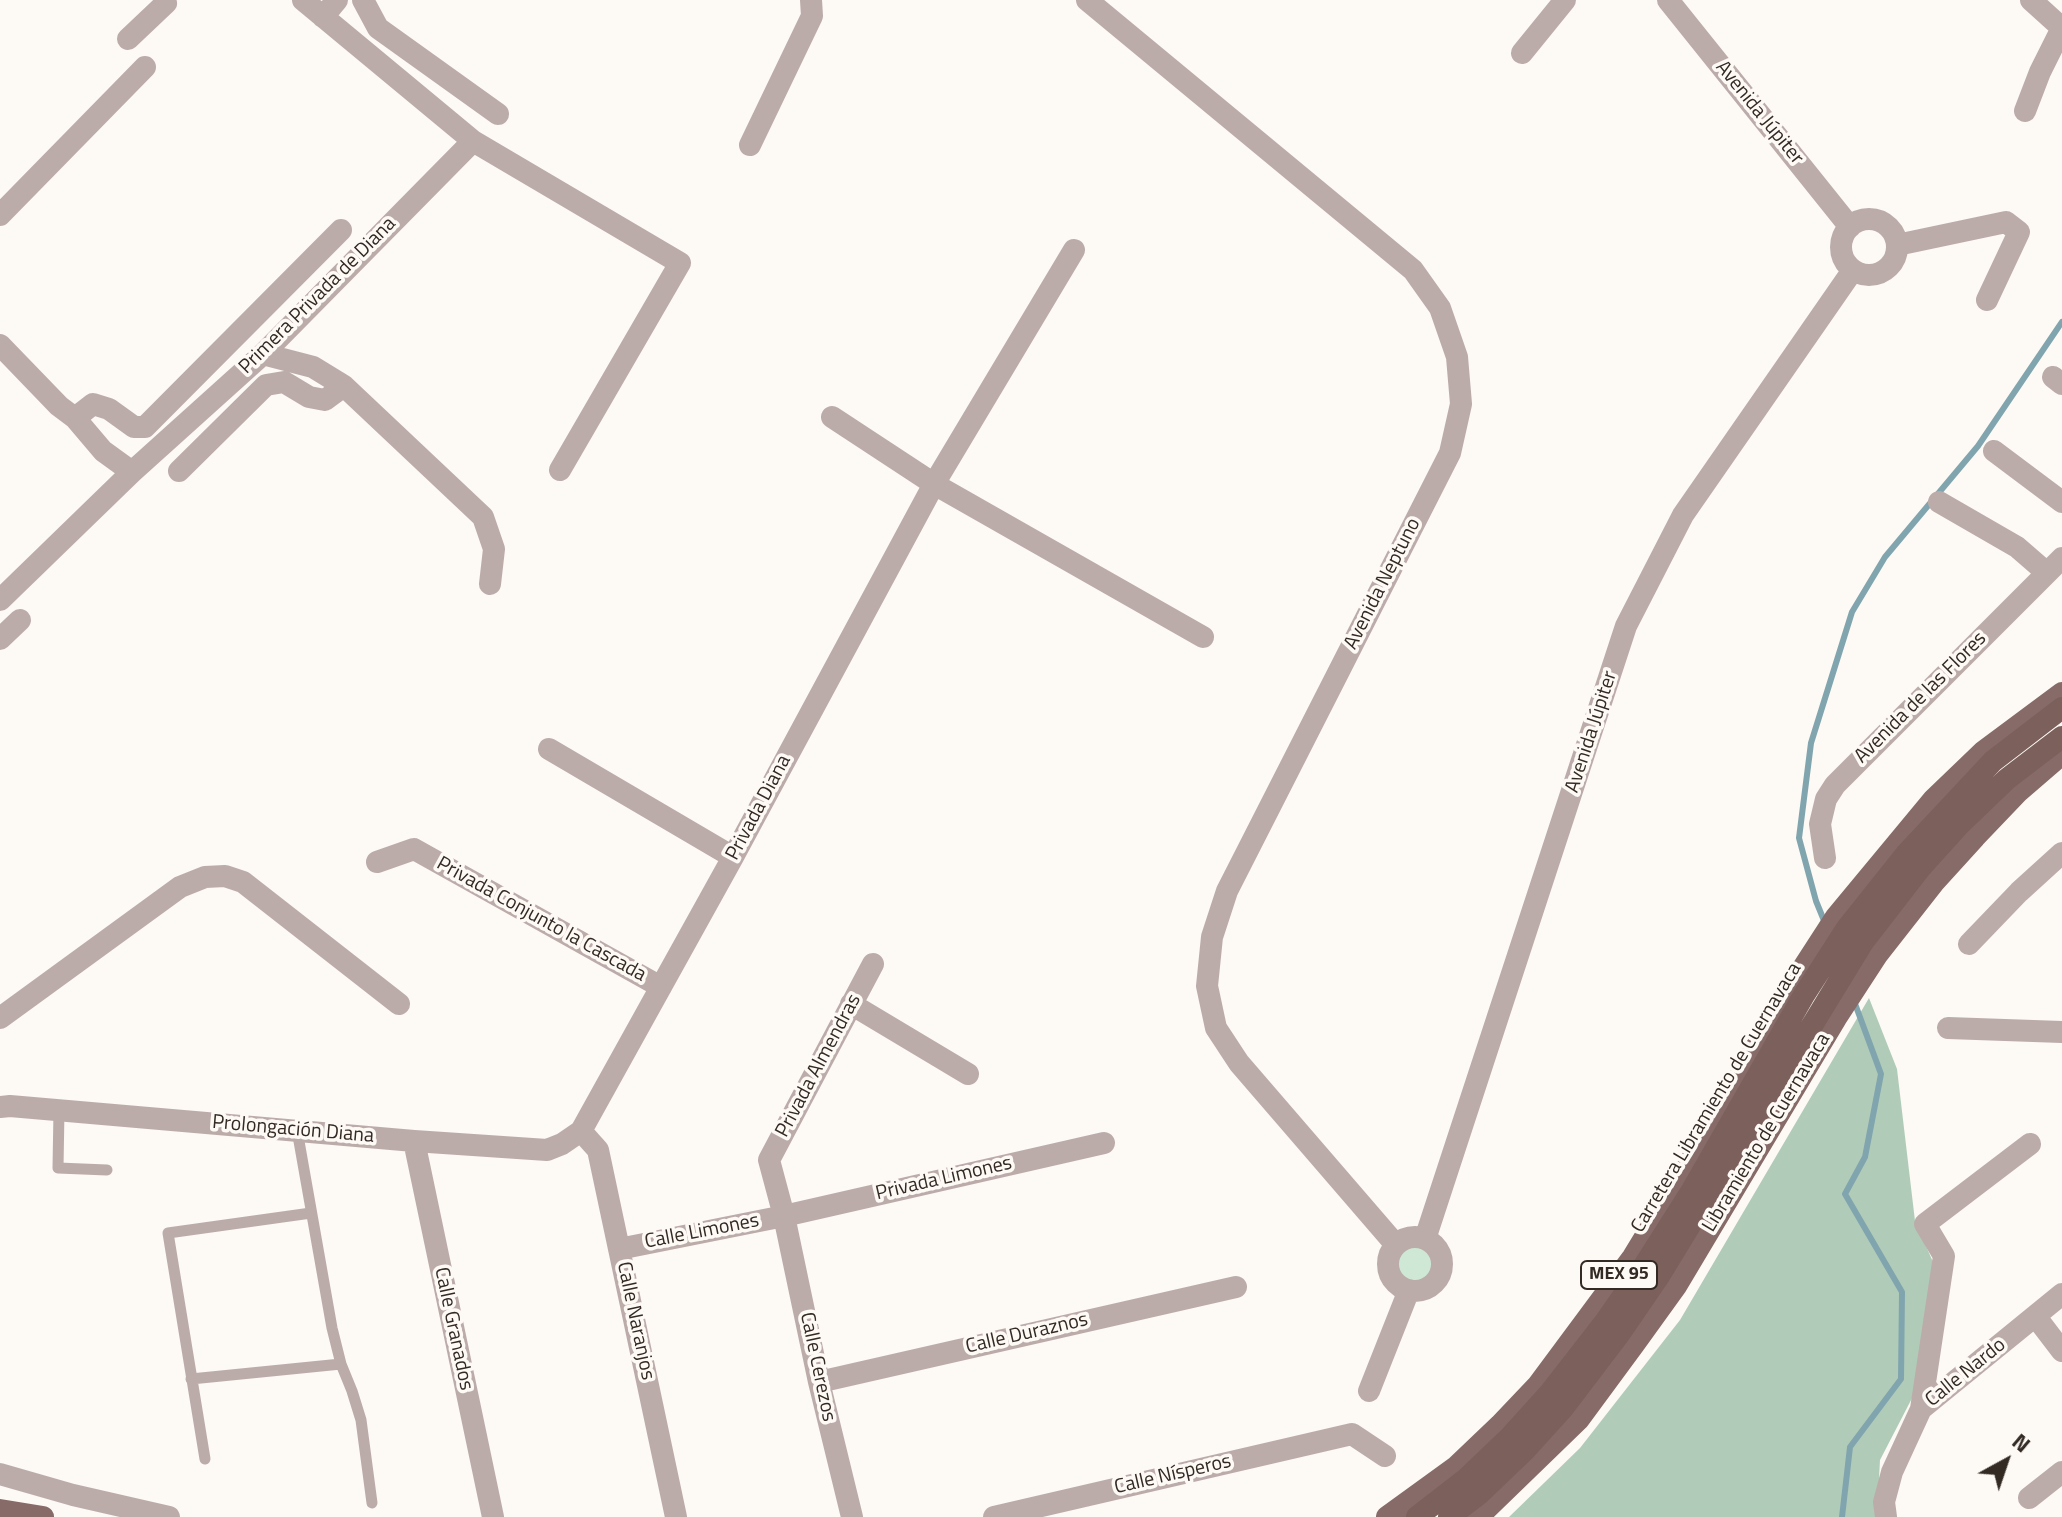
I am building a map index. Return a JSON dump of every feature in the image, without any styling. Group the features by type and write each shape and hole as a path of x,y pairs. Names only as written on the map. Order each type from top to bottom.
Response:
{"highway":[{"name":"Carretera Libramiento de Cuernavaca","path":"1417,1517 1466,1479 1510,1437 1549,1394 1605,1322 1644,1266 1906,854 1993,761 2062,708"},
{"name":"Carretera Libramiento de Cuernavaca","path":"1856,935 1959,825 2007,779 2062,737"},
{"name":"Carretera Libramiento de Cuernavaca","path":"1449,1517 1479,1494 1524,1451 1563,1408 1620,1333 1659,1276 1813,1001"}],"main road":[{"name":"Libramiento de Cuernavaca","path":"1387,1517 1456,1467 1500,1425 1547,1373 1633,1257 1678,1183 1813,1001 1856,935 1933,800 1984,751 2062,693"},
{"name":"Libramiento de Cuernavaca","path":"1856,935 1935,881 2018,792 2062,754"},
{"name":"Libramiento de Cuernavaca","path":"1478,1517 1579,1419 1676,1286 1813,1001"},
{"path":"0,1510 43,1517"}],"street":[{"path":"128,39 166,3 165,0"},
{"path":"303,0 330,8 473,141 680,263 560,470"},
{"path":"363,0 378,28 498,114"},
{"path":"750,145 812,16 811,0"},
{"name":"Avenida Neptuno","path":"1087,0 1413,270 1440,308 1457,357 1461,404 1450,453 1227,891 1212,937 1207,986 1216,1028 1239,1063 1396,1245"},
{"path":"1522,53 1565,0"},
{"name":"Avenida Júpiter","path":"1668,0 1850,227"},
{"path":"2025,111 2058,28 2031,0"},
{"path":"0,215 145,67"},
{"name":"Primera Privada de Diana","path":"0,600 132,472 263,354 473,141"},
{"path":"1865,219 1885,224 1893,233 1897,245 1894,260 1883,272 1864,275 1847,264 1841,243 1850,227 1865,219"},
{"path":"1897,245 2006,222 2019,232 1987,300"},
{"path":"75,418 93,404 109,409 134,427 145,427 341,230"},
{"name":"Privada Diana","path":"581,1131 934,484 1074,250"},
{"name":"Avenida Júpiter","path":"1425,1239 1626,626 1683,515 1853,270"},
{"path":"0,345 59,406 75,418 103,451 132,472"},
{"path":"263,354 313,367 344,386 483,517 494,549 490,584"},
{"path":"179,471 266,385 284,382 309,397 325,400 344,386"},
{"path":"832,417 934,484 1203,637"},
{"path":"1994,451 2062,502"},
{"path":"1939,502 2054,566"},
{"name":"Avenida de las Flores","path":"1825,858 1820,824 1826,799 1835,785 2054,566"},
{"path":"0,639 20,620"},
{"path":"549,749 733,857"},
{"name":"Privada Conjunto la Cascada","path":"377,862 414,849 661,987"},
{"path":"1969,944 2062,853"},
{"path":"0,1018 180,887 205,877 225,876 243,882 399,1004"},
{"name":"Privada Almendras","path":"784,1216 769,1160 873,964"},
{"path":"851,1004 968,1074"},
{"path":"1948,1028 2062,1032"},
{"name":"Prolongación Diana","path":"0,1107 547,1150 581,1131"},
{"name":"Calle Naranjos","path":"581,1131 598,1150 676,1517"},
{"name":"Calle Granados","path":"414,1141 493,1517"},
{"name":"Privada Limones","path":"784,1216 1104,1143"},
{"path":"1921,1409 1944,1256 1925,1224 2030,1144"},
{"name":"Calle Limones","path":"619,1249 784,1216"},
{"name":"Calle Cerezos","path":"784,1216 819,1382 852,1517"},
{"path":"1405,1239 1425,1239 1440,1253 1441,1272 1429,1288 1409,1290 1394,1280 1388,1262 1396,1245 1405,1239"},
{"name":"Calle Duraznos","path":"819,1382 1236,1287"},
{"path":"1369,1391 1409,1290"},
{"name":"Calle Nardo","path":"1886,1517 1884,1502 1892,1472 1921,1409 2062,1294"},
{"path":"2036,1317 2062,1351"},
{"name":"Calle Nísperos","path":"994,1517 1352,1434 1385,1456"},
{"path":"2029,1498 2062,1472"},
{"path":"0,1474 169,1517"}],"lane":[{"path":"59,1110 58,1168 107,1170"},
{"path":"297,1130 321,1275 341,1364 361,1420 372,1503"},
{"path":"205,1459 168,1233 311,1213"},
{"path":"191,1379 341,1364"}],"green space":[{"path":"1869,998 1897,1069 1915,1221 1933,1262 1923,1377 1880,1460 1877,1517 1509,1517 1580,1448 1680,1320"},
{"path":"1416,1244 1431,1250 1437,1265 1431,1280 1416,1286 1401,1280 1395,1265 1401,1250"}],"waterway":[{"path":"1825,923 1799,838 1811,743 1852,612 1885,557 1978,446 2062,322"},
{"path":"1842,1517 1850,1447 1901,1379 1902,1292 1845,1194 1865,1157 1881,1074 1854,1001"}]}
